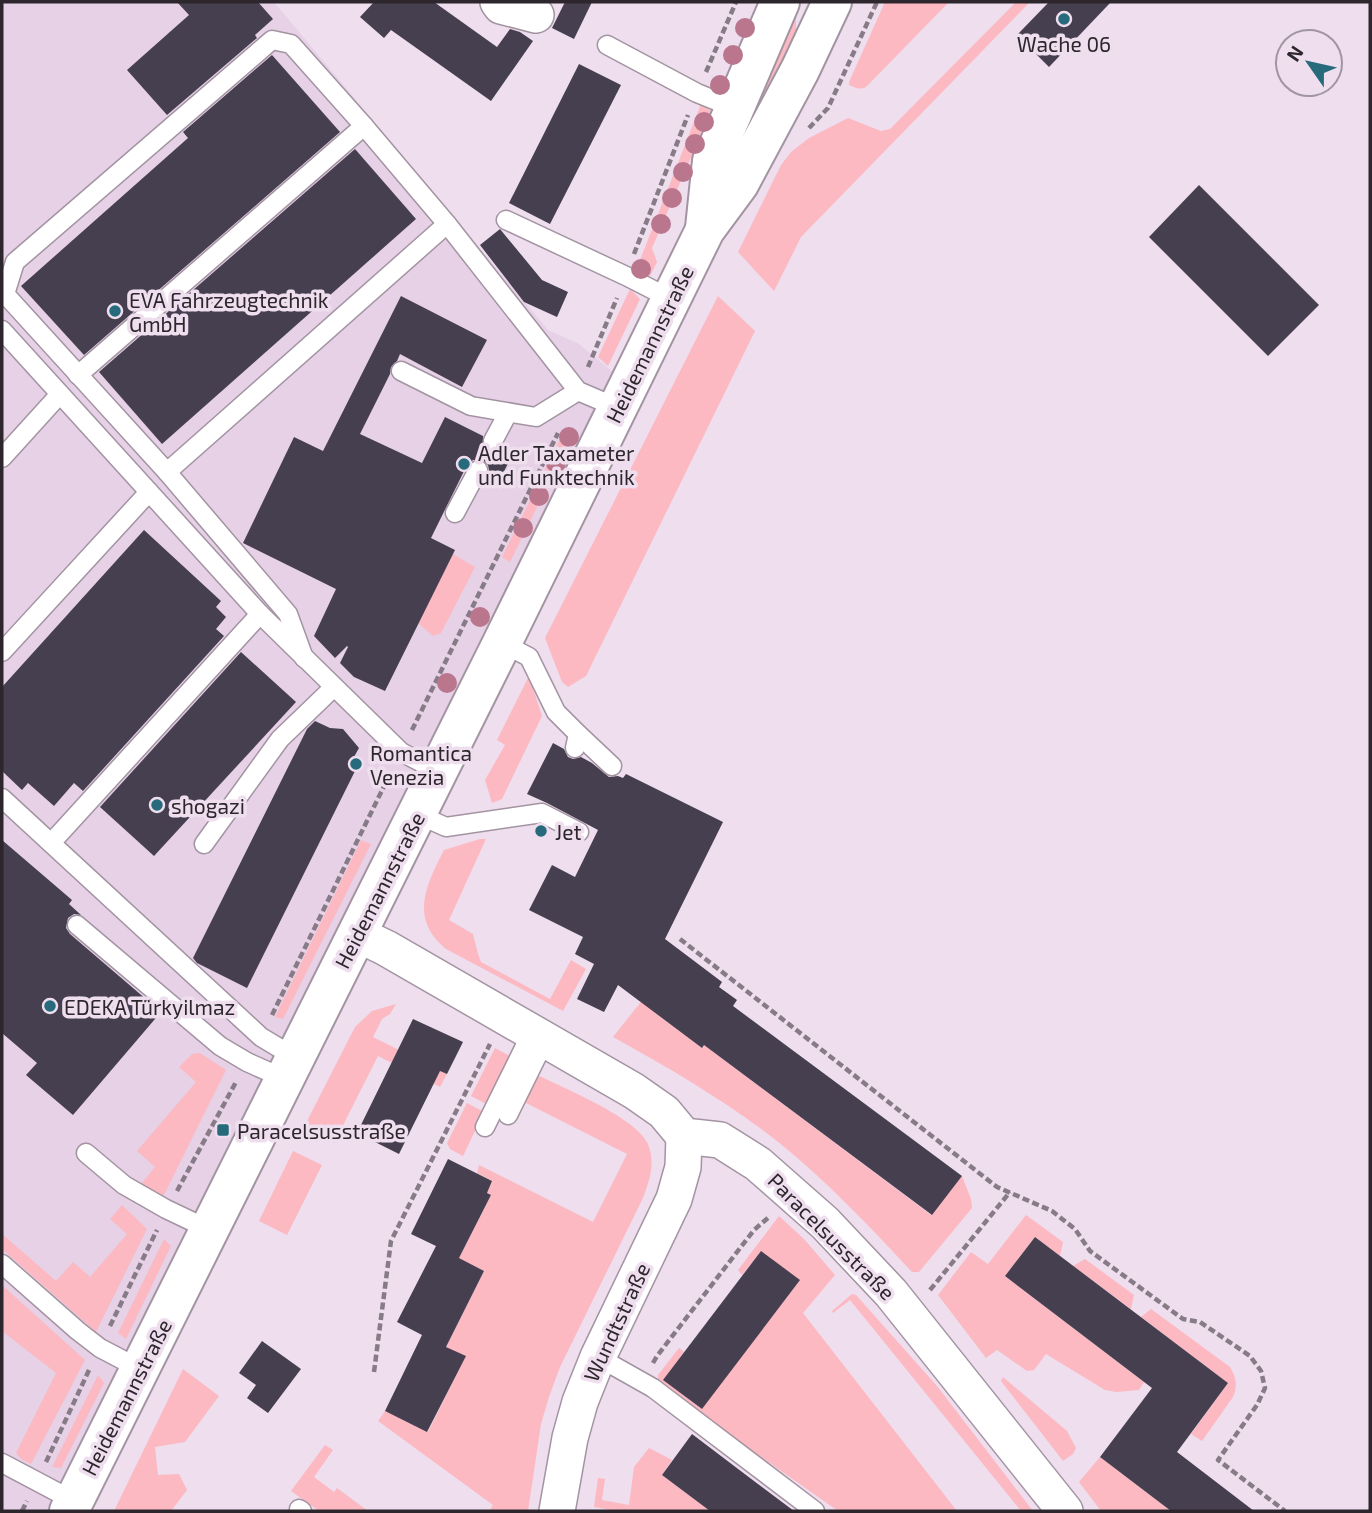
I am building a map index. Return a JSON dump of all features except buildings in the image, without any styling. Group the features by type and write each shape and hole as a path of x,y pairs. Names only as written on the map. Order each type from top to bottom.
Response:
{"main road":[{"name":"Heidemannstraße","path":"705,230 712,161 780,2"},
{"name":"Heidemannstraße","path":"71,1506 705,230 739,184 800,70 832,2"}],"street":[{"path":"498,2 501,6 536,15"},
{"path":"357,934 386,948 634,1091 664,1112 684,1136"},
{"name":"Paracelsusstraße","path":"684,1136 720,1140 758,1164 825,1223 891,1293 1065,1511"},
{"name":"Wundtstraße","path":"557,1511 580,1402 598,1357 674,1199 683,1167 684,1136"}],"lane":[{"path":"304,658 288,614 167,472 5,294 15,262 272,40 291,44 364,126 447,224 578,391 618,408"},
{"path":"607,45 697,93 733,108"},
{"path":"78,375 364,126"},
{"path":"506,220 671,299"},
{"path":"167,472 447,224"},
{"path":"2,330 260,614 401,752 438,771"},
{"path":"401,372 471,407 536,417 578,391"},
{"path":"2,458 60,394"},
{"path":"493,441 508,413"},
{"path":"455,513 478,470"},
{"path":"2,652 149,492"},
{"path":"51,844 260,614"},
{"path":"502,643 528,657 556,712 577,741 612,766"},
{"path":"204,844 280,739 334,687"},
{"path":"2,798 261,1037 290,1068"},
{"path":"417,814 446,827 542,813 579,832"},
{"path":"77,925 220,1046 247,1062 290,1068"},
{"path":"508,1115 527,1029"},
{"path":"485,1127 527,1029"},
{"path":"86,1153 124,1185 210,1230"},
{"path":"2,1264 100,1348 140,1369"},
{"path":"598,1357 653,1388 815,1511"},
{"path":"2,1463 71,1506"}],"path":[{"path":"680,939 997,1187 1052,1211 1075,1229 1090,1251 1183,1319 1200,1322 1250,1356 1261,1371 1265,1388 1257,1405 1219,1460 1285,1511"},
{"path":"374,1372 391,1241 527,1029"},
{"path":"188,1169 195,1173"},
{"path":"906,1311 926,1294 1010,1192"},
{"path":"642,1383 657,1356 754,1230 794,1195"}],"shaded area":[{"path":"2,2 274,2 548,330 579,344 625,382 64,1511 2,1511"},
{"path":"795,2 800,2 796,14 796,36 727,178"},
{"path":"885,2 949,2 866,87 854,87 849,85 849,82"},
{"path":"1016,2 1030,2 801,237 774,291 738,252 781,165 791,152 809,138 848,118 881,131 890,129"},
{"path":"701,104 711,111 652,248 657,262 650,276 635,273"},
{"path":"630,289 640,299 608,366 598,357"},
{"path":"718,296 755,331 586,676 568,687 562,682 545,638"},
{"path":"575,430 510,562 502,557 564,431"},
{"path":"453,554 475,567 441,633 433,636 418,623"},
{"path":"529,676 542,716 502,799 492,803 485,780 505,745 497,740"},
{"path":"486,839 449,920 473,934 481,962 550,999 571,960 586,969 563,1011 446,949 428,926 424,901 444,850"},
{"path":"361,840 371,844 283,1019 275,1017"},
{"path":"644,998 655,1013 702,1048 704,1045 931,1215 962,1176 972,1208 919,1272 912,1272 830,1187 777,1141 697,1086 613,1037"},
{"path":"396,1004 390,1014 382,1019 373,1037 447,1074 440,1087 378,1056 334,1143 304,1127 355,1027 372,1011"},
{"path":"495,1048 512,1057 488,1105 471,1096"},
{"path":"200,1053 226,1070 163,1197 158,1199 141,1184 155,1167 137,1151 196,1082 179,1067 192,1054"},
{"path":"537,1075 614,1113 640,1132 650,1149 651,1171 642,1200 560,1367 549,1397 541,1424 528,1511 489,1511 493,1505 378,1421 385,1411 428,1432 465,1357 446,1347 484,1271 459,1258 491,1195 487,1193 492,1181 477,1173 479,1165 593,1222 627,1154 524,1102"},
{"path":"467,1103 484,1112 463,1156 450,1149 447,1143"},
{"path":"293,1151 322,1165 287,1235 259,1221"},
{"path":"122,1205 147,1229 96,1332 2,1249 2,1234 56,1281 73,1262 90,1277 127,1234 110,1219"},
{"path":"1026,1215 1063,1242 1060,1256 1035,1237 1005,1276 1144,1382 1139,1390 1105,1390 1046,1354 1034,1370 1027,1371 997,1350 986,1358 938,1295 971,1252 988,1264"},
{"path":"779,1216 804,1239 835,1275 803,1313 957,1511 838,1511 659,1385 658,1375 679,1348 684,1352 664,1380 702,1409 761,1251 742,1275 738,1270"},
{"path":"164,1239 171,1246 126,1339 118,1333"},
{"path":"1085,1259 1134,1295 1131,1309 1073,1266"},
{"path":"2,1285 85,1360 31,1464 16,1453 56,1373 2,1331"},
{"path":"852,1294 856,1295 937,1386 1033,1511 1021,1511 850,1300 833,1313 832,1311"},
{"path":"1151,1309 1230,1367 1234,1374 1235,1393 1202,1441 1191,1434 1228,1383 1141,1317"},
{"path":"183,1369 219,1396 185,1442 155,1447 158,1475 179,1474 187,1490 171,1511 114,1511"},
{"path":"98,1375 104,1383 61,1468 52,1467"},
{"path":"1003,1377 1067,1431 1076,1448 1073,1454 1063,1461 1001,1381"},
{"path":"325,1445 333,1450 314,1477 334,1492 337,1488 368,1511 319,1511 291,1491"},
{"path":"649,1448 672,1460 662,1475 710,1511 618,1511 594,1507 598,1478 605,1479 602,1500 629,1505 634,1467"},
{"path":"1100,1457 1171,1511 1101,1511 1079,1482"}],"place":[{"name":"Wache 06","path":"1064,19"},
{"name":"EVA Fahrzeugtechnik GmbH","path":"115,311"},
{"name":"Adler Taxameter und Funktechnik","path":"464,464"},
{"name":"Romantica Venezia","path":"356,764"},
{"name":"shogazi","path":"157,805"},
{"name":"Jet","path":"541,831"},
{"name":"EDEKA Türkyilmaz","path":"50,1006"},
{"name":"Paracelsusstraße","path":"223,1130"}]}
